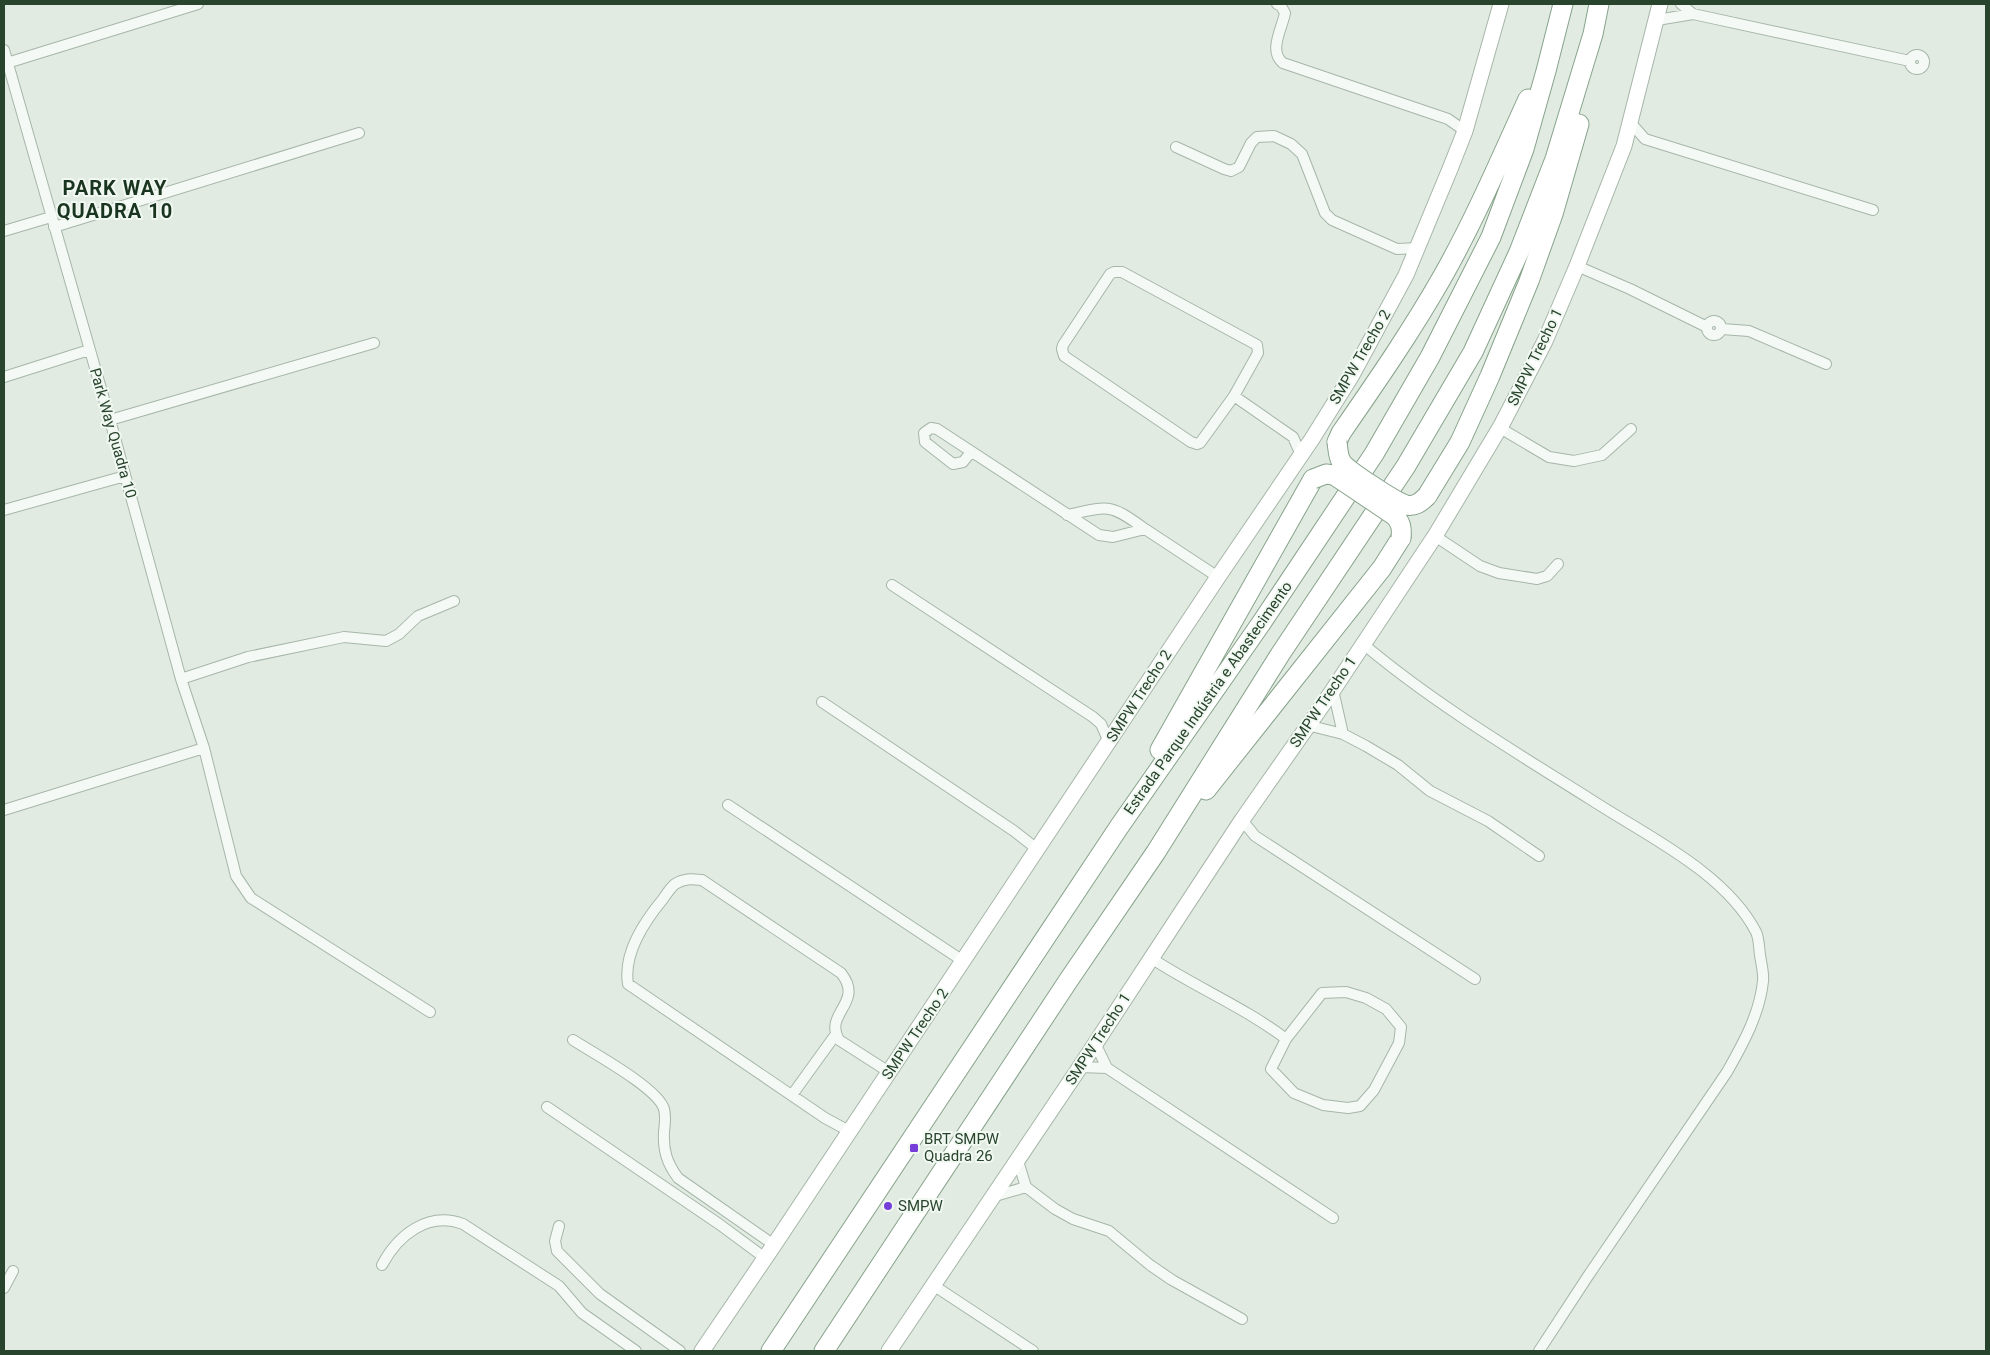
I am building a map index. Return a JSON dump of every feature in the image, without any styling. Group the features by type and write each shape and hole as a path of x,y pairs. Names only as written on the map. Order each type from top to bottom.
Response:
{"highway":[{"name":"Estrada Parque Indústria e Abastecimento","path":"771,1351 1119,828 1369,462 1430,357 1491,237 1524,149 1563,4"},
{"path":"824,1351 1068,981 1156,852 1281,653 1406,466 1473,352 1519,252 1555,159 1593,34 1599,4"},
{"path":"1546,71 1534,86 1498,168 1445,274 1403,342 1341,433 1337,442 1338,455 1345,467 1391,497 1407,505 1415,505 1427,496 1460,442 1490,376 1538,256 1553,214 1585,99 1591,65 1593,34"},
{"path":"1119,828 1269,555 1313,479 1326,474 1334,475 1395,516 1400,522 1402,529 1401,538 1382,568 1156,852"}],"street":[{"path":"7,63 198,4"},
{"path":"1277,4 1281,6 1285,13 1276,49 1279,60 1283,63 1448,119 1465,130"},
{"name":"SMPW Trecho 2","path":"702,1351 1312,439 1352,375 1418,248 1465,130 1501,4"},
{"name":"SMPW Trecho 1","path":"889,1351 1080,1067 1237,827 1333,690 1362,643 1435,536 1500,428 1545,341 1624,146 1660,4"},
{"path":"1681,4 1693,14"},
{"path":"1657,20 1693,14 1910,61"},
{"name":"Park Way Quadra 10","path":"4,50 110,420 181,679 204,748 236,876 251,898 430,1012"},
{"path":"4,92 14,89"},
{"path":"1448,119 1470,115"},
{"path":"1630,122 1645,140"},
{"path":"54,227 359,133"},
{"path":"1176,147 1231,171 1239,167 1251,143 1257,138 1269,135 1279,137 1291,144 1302,154 1325,212 1332,220 1396,249 1410,266"},
{"path":"1624,146 1645,140 1873,210"},
{"path":"4,231 51,217"},
{"path":"1396,249 1418,248"},
{"path":"1577,266 1630,289 1707,327 1710,322 1716,321 1722,329 1749,331 1826,364"},
{"path":"1122,272 1257,344 1258,353 1234,396 1200,442 1194,444 1064,356 1062,349 1110,274 1122,272"},
{"path":"110,420 374,343"},
{"path":"4,377 90,350"},
{"path":"1234,396 1293,437 1312,439"},
{"path":"1500,428 1549,457 1574,460 1602,455 1631,429"},
{"path":"1293,437 1301,455"},
{"path":"972,452 1067,516 1105,537 1113,537 1145,529"},
{"path":"4,510 124,476"},
{"path":"1067,516 1106,508 1124,514 1218,577"},
{"path":"1435,536 1480,566 1499,573 1537,578 1547,576 1558,564"},
{"path":"892,585 1101,724 1120,725"},
{"path":"181,679 248,657 344,637 386,641 399,634 418,616 454,601"},
{"path":"1362,643 1388,664 1487,733 1625,822 1674,851 1710,878 1729,896 1757,934 1763,980 1756,1011 1740,1050 1728,1072 1539,1351"},
{"path":"1333,690 1343,734"},
{"path":"822,702 1014,831 1037,849"},
{"path":"1101,724 1109,742"},
{"path":"1307,725 1343,734 1398,765 1430,791 1488,821 1539,856"},
{"path":"4,810 204,748"},
{"path":"728,805 963,960"},
{"path":"1237,827 1255,836 1475,979"},
{"path":"1237,827 1255,836"},
{"path":"850,1131 792,1095 628,984 626,974 629,957 648,918 675,884 687,879 702,880 841,973 847,981 849,997 837,1018 836,1034 839,1040 889,1072"},
{"path":"1152,958 1171,971 1262,1020 1286,1039"},
{"path":"1346,992 1366,998 1386,1009 1401,1027 1399,1043 1374,1090 1360,1106 1348,1108 1322,1105 1294,1093 1271,1069 1286,1039 1322,993 1346,992"},
{"path":"792,1095 836,1034"},
{"path":"573,1040 636,1081 660,1100 666,1115 664,1151 668,1164 678,1178 774,1245"},
{"path":"1095,1043 1107,1068 1333,1218"},
{"path":"1080,1067 1107,1068"},
{"path":"547,1108 719,1224 765,1258"},
{"path":"1018,1160 1026,1187 1055,1209 1073,1219 1108,1231 1172,1280 1242,1319"},
{"path":"992,1197 1026,1187"},
{"path":"382,1265 390,1249 403,1236 442,1219 452,1220 463,1224 559,1286 582,1313 636,1351"},
{"path":"559,1226 555,1241 556,1251 600,1294 680,1351"},
{"path":"4,1288 13,1272"},
{"path":"933,1285 1033,1351"}],"place":[{"name":"BRT SMPW Quadra 26","path":"914,1148"},
{"name":"SMPW","path":"888,1206"}],"district":[{"name":"PARK WAY QUADRA 10","path":"115,200"}]}
